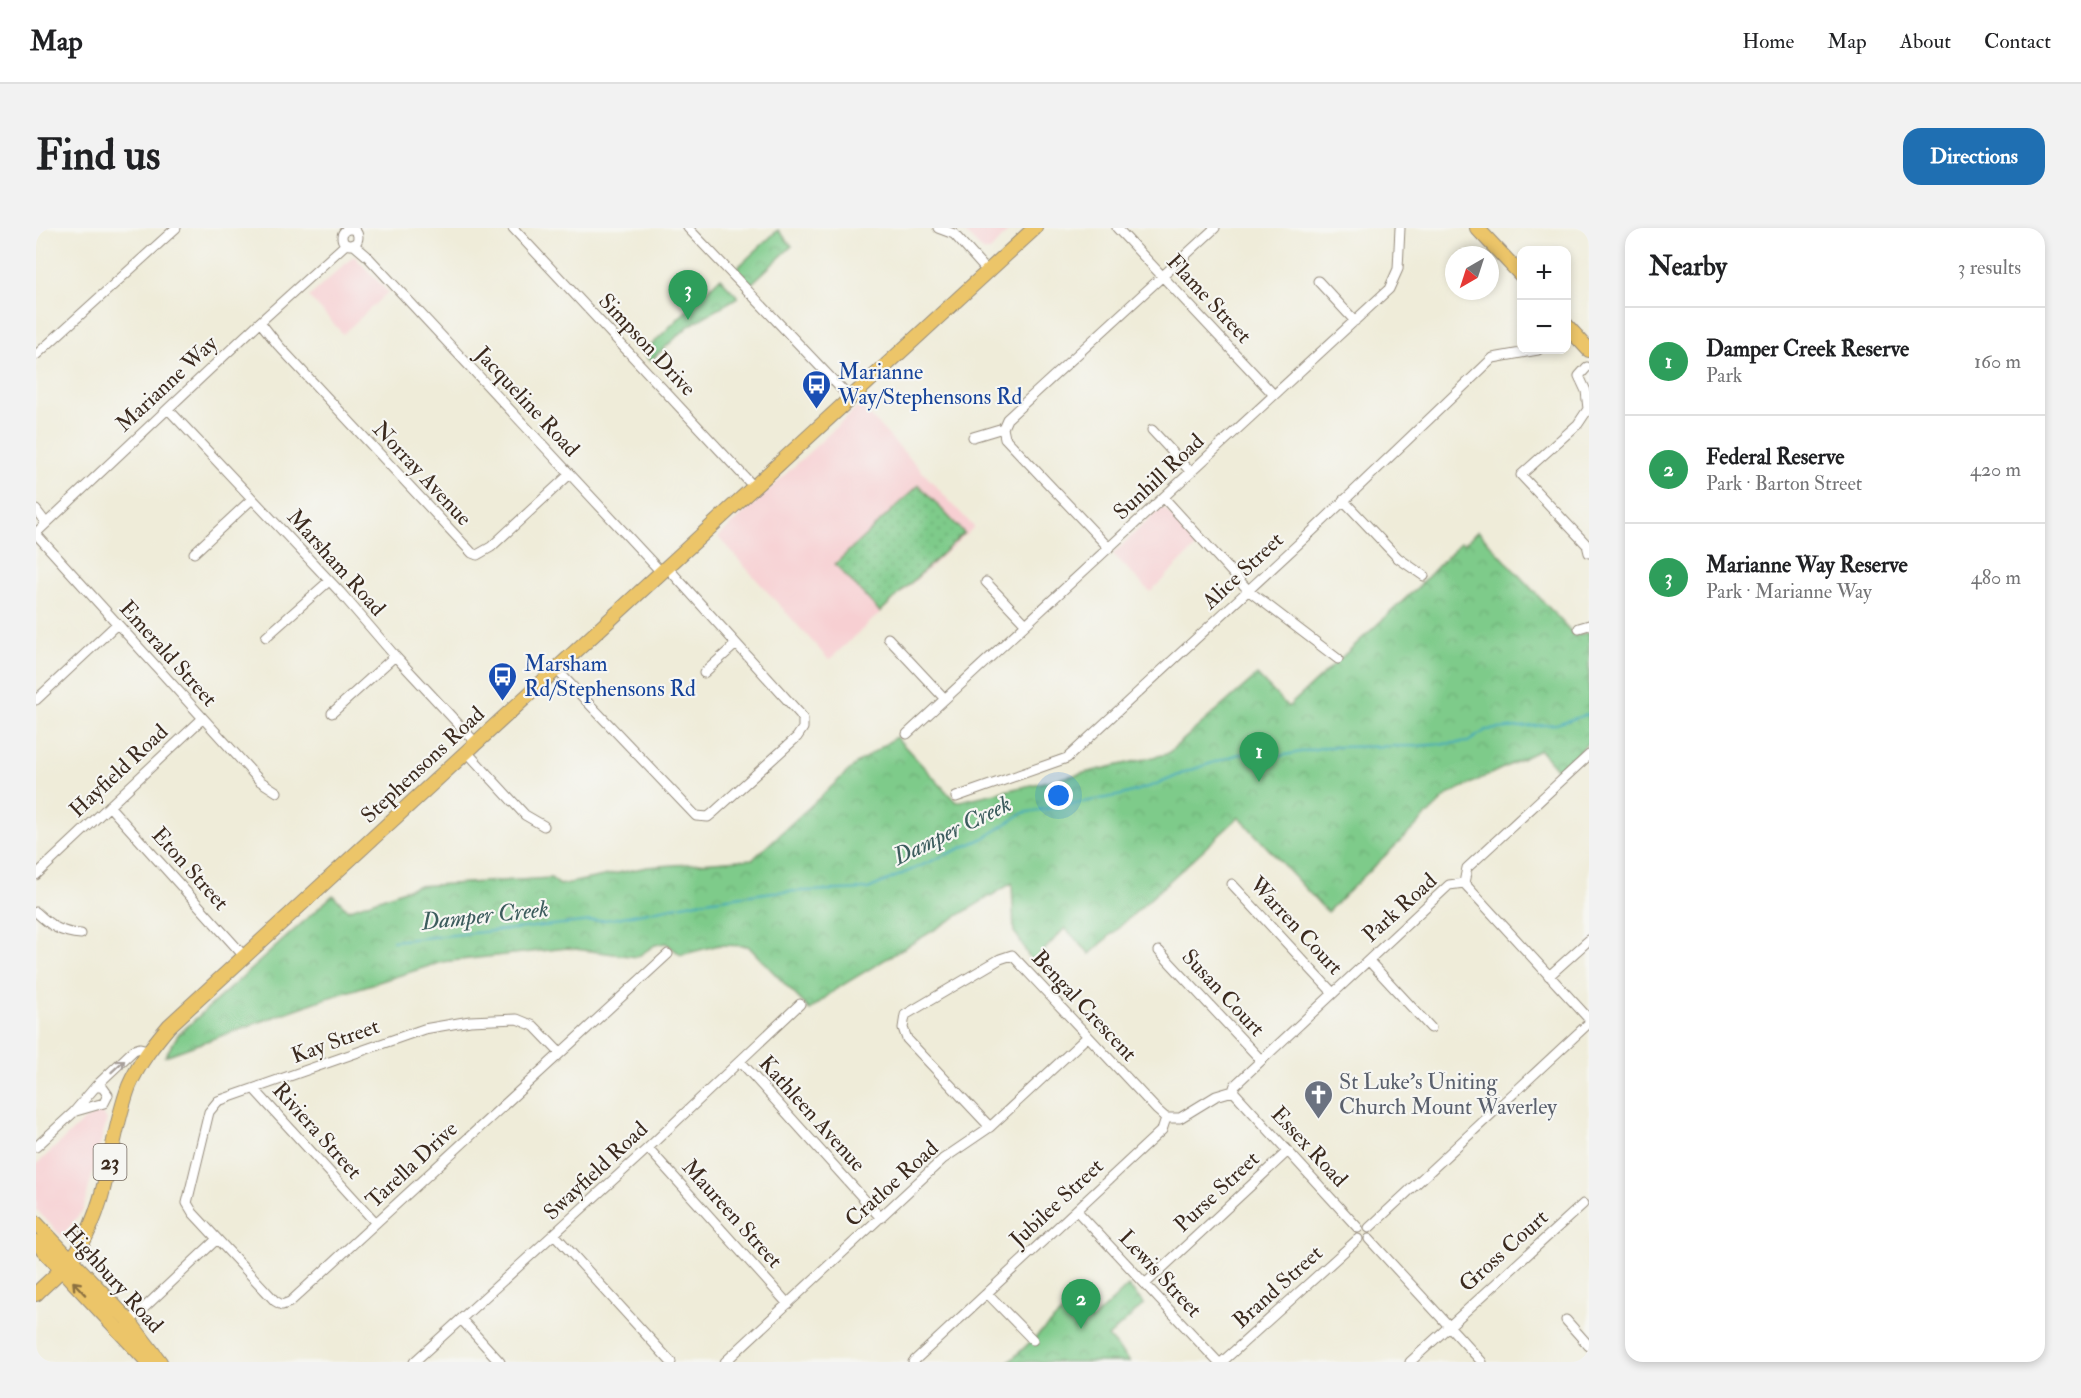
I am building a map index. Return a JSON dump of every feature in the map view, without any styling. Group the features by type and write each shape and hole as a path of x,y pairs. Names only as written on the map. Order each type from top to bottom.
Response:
{"main road":[{"name":"Stephensons Road","path":"66,1264 96,1216 129,1087 148,1050 169,1026 1035,228"},
{"path":"1478,228 1517,272"},
{"path":"1572,339 1589,350"},
{"name":"Highbury Road","path":"36,1223 66,1264 160,1362"},
{"name":"Highbury Road","path":"36,1242 66,1264"},
{"name":"23","path":"36,1294 66,1264"},
{"name":"Highbury Road","path":"124,1326 148,1362"}],"street":[{"path":"36,355 176,228"},
{"name":"Simpson Drive","path":"513,228 754,487"},
{"path":"688,228 850,398"},
{"path":"938,228 954,234 988,272"},
{"name":"Flame Street","path":"1118,228 1274,395"},
{"path":"1109,548 1005,438 1004,428 1007,419 1215,228"},
{"name":"Sunhill Road","path":"907,734 1389,289 1398,269 1400,228"},
{"name":"Jacqueline Road","path":"350,234 367,256 570,474 736,644 800,714 803,719 803,728 713,813 702,818 691,812 556,669"},
{"name":"Marianne Way","path":"36,534 324,262 350,234"},
{"path":"1318,281 1355,321"},
{"name":"Norray Avenue","path":"260,322 278,345 472,553 477,555 491,547 570,474"},
{"name":"Alice Street","path":"956,796 1067,758 1249,591 1493,358 1517,354"},
{"path":"1587,367 1579,376 1586,391 1588,409 1578,424 1521,475 1587,545 1589,553"},
{"name":"Marsham Road","path":"168,409 328,580 395,656 525,815 544,826"},
{"path":"973,437 1004,428"},
{"path":"1152,430 1191,472"},
{"path":"1164,498 1249,591 1338,659"},
{"path":"194,553 252,499"},
{"path":"1343,500 1398,558 1424,576"},
{"path":"36,510 46,523"},
{"name":"Emerald Street","path":"36,534 202,719 260,781 277,792"},
{"path":"266,637 328,580"},
{"path":"986,582 1026,624"},
{"path":"36,700 117,624"},
{"path":"888,638 945,699"},
{"path":"704,673 736,644"},
{"path":"332,713 395,656"},
{"name":"Hayfield Road","path":"36,875 202,719"},
{"name":"Park Road","path":"1233,1091 1235,1085 1261,1060 1449,885 1464,883 1467,868 1589,755"},
{"name":"Eton Street","path":"109,806 244,956"},
{"path":"1369,1228 1589,1021 1464,883"},
{"name":"Warren Court","path":"1232,884 1333,993"},
{"path":"36,912 51,926 61,931 81,934"},
{"path":"1549,975 1589,940"},
{"name":"Susan Court","path":"1159,951 1261,1060"},
{"name":"Tarella Drive","path":"187,1203 193,1213 274,1301 282,1305 290,1302 668,954"},
{"name":"Bengal Crescent","path":"990,1127 907,1039 903,1028 905,1015 1000,958 1012,955 1166,1118"},
{"path":"1368,961 1431,1029"},
{"name":"Swayfield Road","path":"414,1362 648,1148 800,1004"},
{"name":"Kay Street","path":"187,1203 209,1113 218,1101 255,1090 424,1029 470,1022 518,1019 534,1026 560,1053"},
{"name":"Cratloe Road","path":"725,1362 944,1159 990,1127 1087,1037"},
{"path":"36,1147 74,1112 96,1086 134,1050 140,1048 148,1050"},
{"name":"Kathleen Avenue","path":"740,1061 881,1218"},
{"path":"74,1112 104,1103 108,1095 103,1088 96,1086"},
{"name":"Riviera Street","path":"255,1090 376,1223"},
{"path":"1166,1118 1180,1118 1216,1096 1233,1091"},
{"name":"Essex Road","path":"1233,1091 1358,1228"},
{"name":"Jubilee Street","path":"913,1362 1162,1130 1166,1118"},
{"name":"Maureen Street","path":"648,1148 788,1304"},
{"name":"Purse Street","path":"1145,1284 1288,1151"},
{"name":"Gross Court","path":"1410,1362 1582,1204"},
{"name":"Lewis Street","path":"1076,1210 1220,1362"},
{"path":"1364,1226 1369,1228 1371,1235 1369,1239 1363,1242 1358,1239 1356,1233 1358,1228 1364,1226"},
{"path":"554,1233 671,1362"},
{"path":"124,1326 217,1239"},
{"name":"Brand Street","path":"1220,1362 1358,1239"},
{"path":"1369,1239 1482,1362"},
{"path":"987,1293 1033,1341"},
{"path":"461,1319 500,1362"},
{"path":"1566,1320 1589,1346"}],"shaded area":[{"path":"961,228 1011,228 990,251 983,251"},
{"path":"354,256 388,292 343,334 309,297"},
{"path":"860,405 974,527 829,660 718,537"},
{"path":"1162,506 1199,544 1150,592 1113,554"},
{"path":"99,1111 107,1119 83,1210 63,1235 60,1235 36,1209 36,1165 82,1122"}],"green space":[{"path":"778,230 792,246 751,284 737,268"},
{"path":"720,278 738,297 690,325 650,361 643,353"},
{"path":"919,485 964,533 880,612 835,564"},
{"path":"1478,531 1575,636 1589,632 1589,742 1558,771 1540,750 1449,794 1327,912 1239,817 1090,954 1065,928 1033,962 1014,932 1012,883 836,989 810,1010 748,946 719,945 681,955 666,943 655,945 637,957 567,948 442,962 321,1000 165,1056 178,1035 333,895 348,910 416,886 551,878 560,885 647,867 753,859 856,764 896,737 956,802 1167,754 1257,675 1288,707 1420,585 1461,542 1464,544"},
{"path":"1128,1286 1144,1304 1108,1337 1130,1362 1009,1362 1074,1301 1091,1321"}],"waterway":[{"name":"Damper Creek","path":"393,941 612,919 698,902 773,892 868,889 984,838 1023,813 1122,795 1239,754 1280,756 1326,747 1416,746 1468,742 1486,730 1556,724 1589,714"}],"place":[{"name":"Marianne Way Reserve","path":"688,320"},
{"name":"Marianne Way/Stephensons Rd","path":"817,410"},
{"name":"Marsham Rd/Stephensons Rd","path":"503,702"},
{"name":"Damper Creek Reserve","path":"1259,782"},
{"name":"St Luke's Uniting Church Mount Waverley","path":"1318,1120"},
{"name":"Federal Reserve","path":"1081,1329"}]}
